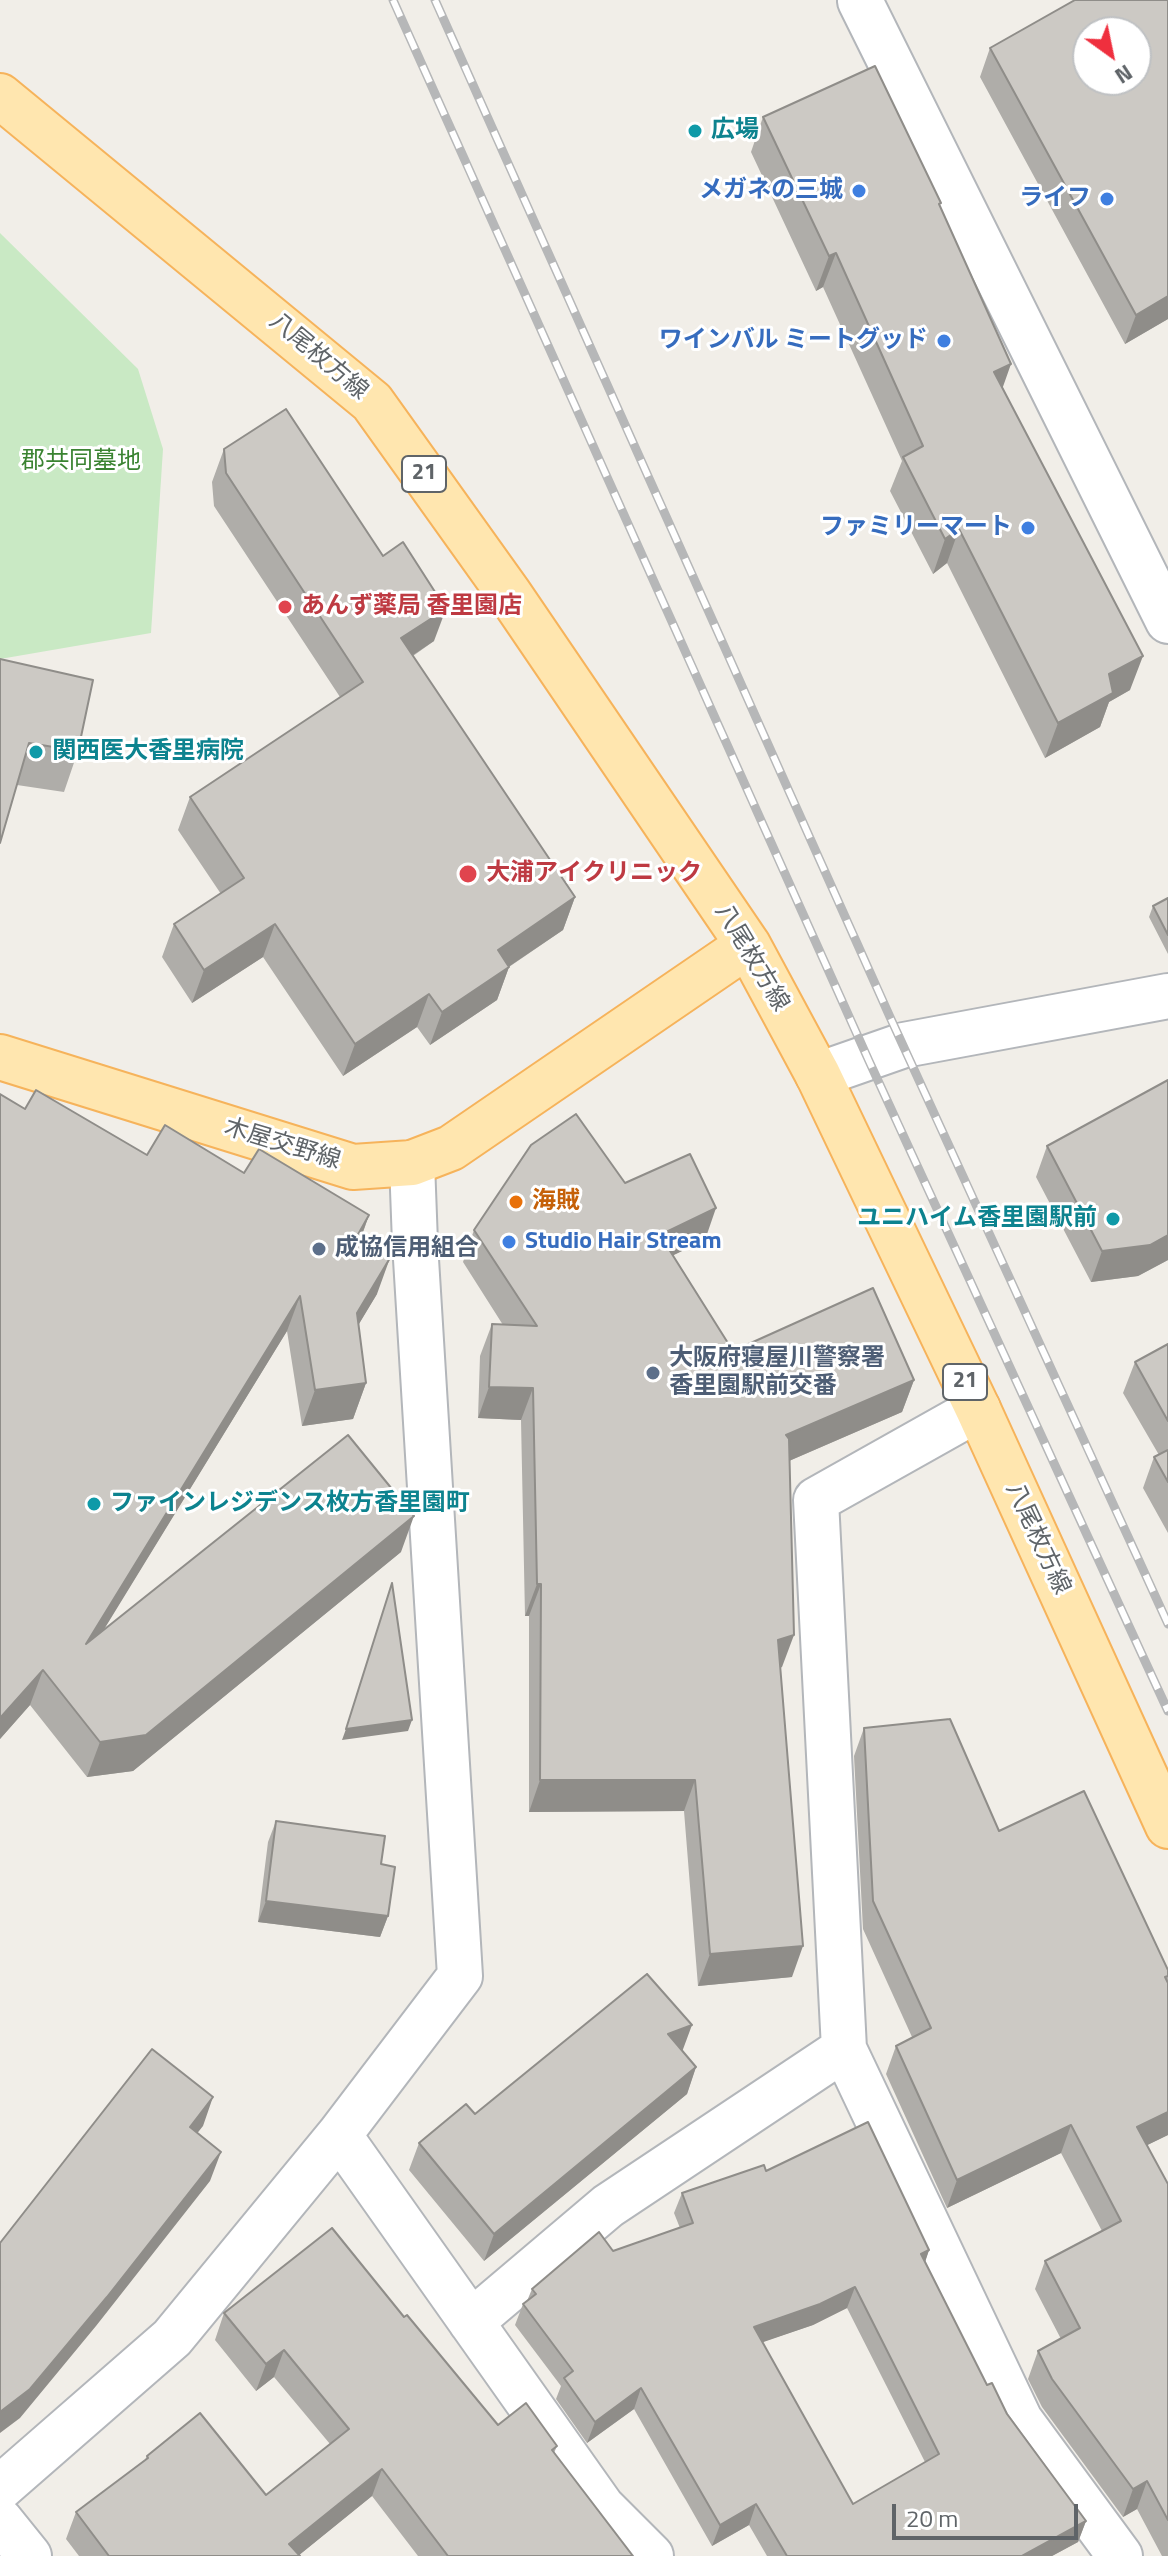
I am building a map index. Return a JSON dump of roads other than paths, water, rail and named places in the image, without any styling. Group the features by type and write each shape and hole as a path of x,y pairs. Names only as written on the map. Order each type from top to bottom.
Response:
{"main road":[{"name":"八尾枚方線","path":"0,96 372,402 510,595 748,945 818,1075 978,1409 1168,1826"},
{"name":"木屋交野線","path":"0,1057 353,1167 412,1163 451,1148 748,945"}],"street":[{"path":"860,0 1168,621"},
{"path":"818,1075 904,1045 1168,996"},
{"path":"0,2488 172,2338 339,2135 460,1976 412,1163"},
{"path":"978,1409 816,1500 844,2049 1020,2420 1120,2556"},
{"path":"471,2322 608,2206 844,2049"},
{"path":"339,2135 602,2507 651,2556"},
{"path":"0,2520 29,2556"}],"railway":[{"path":"393,0 869,1061 1168,1711"},
{"path":"435,0 890,1017 1168,1624"}],"place":[{"name":"広場","path":"695,131"},
{"name":"メガネの三城","path":"859,191"},
{"name":"ライフ","path":"1107,199"},
{"name":"ワインバル ミートグッド","path":"944,341"},
{"name":"ファミリーマート","path":"1028,528"},
{"name":"あんず薬局 香里園店","path":"285,607"},
{"name":"関西医大香里病院","path":"36,752"},
{"name":"大浦アイクリニック","path":"468,874"},
{"name":"海賊","path":"516,1202"},
{"name":"ユニハイム香里園駅前","path":"1113,1219"},
{"name":"Studio Hair Stream","path":"509,1242"},
{"name":"成協信用組合","path":"319,1249"},
{"name":"大阪府寝屋川警察署 香里園駅前交番","path":"653,1373"},
{"name":"ファインレジデンス枚方香里園町","path":"94,1504"}],"park label":[{"name":"郡共同墓地","path":"81,462"}]}
